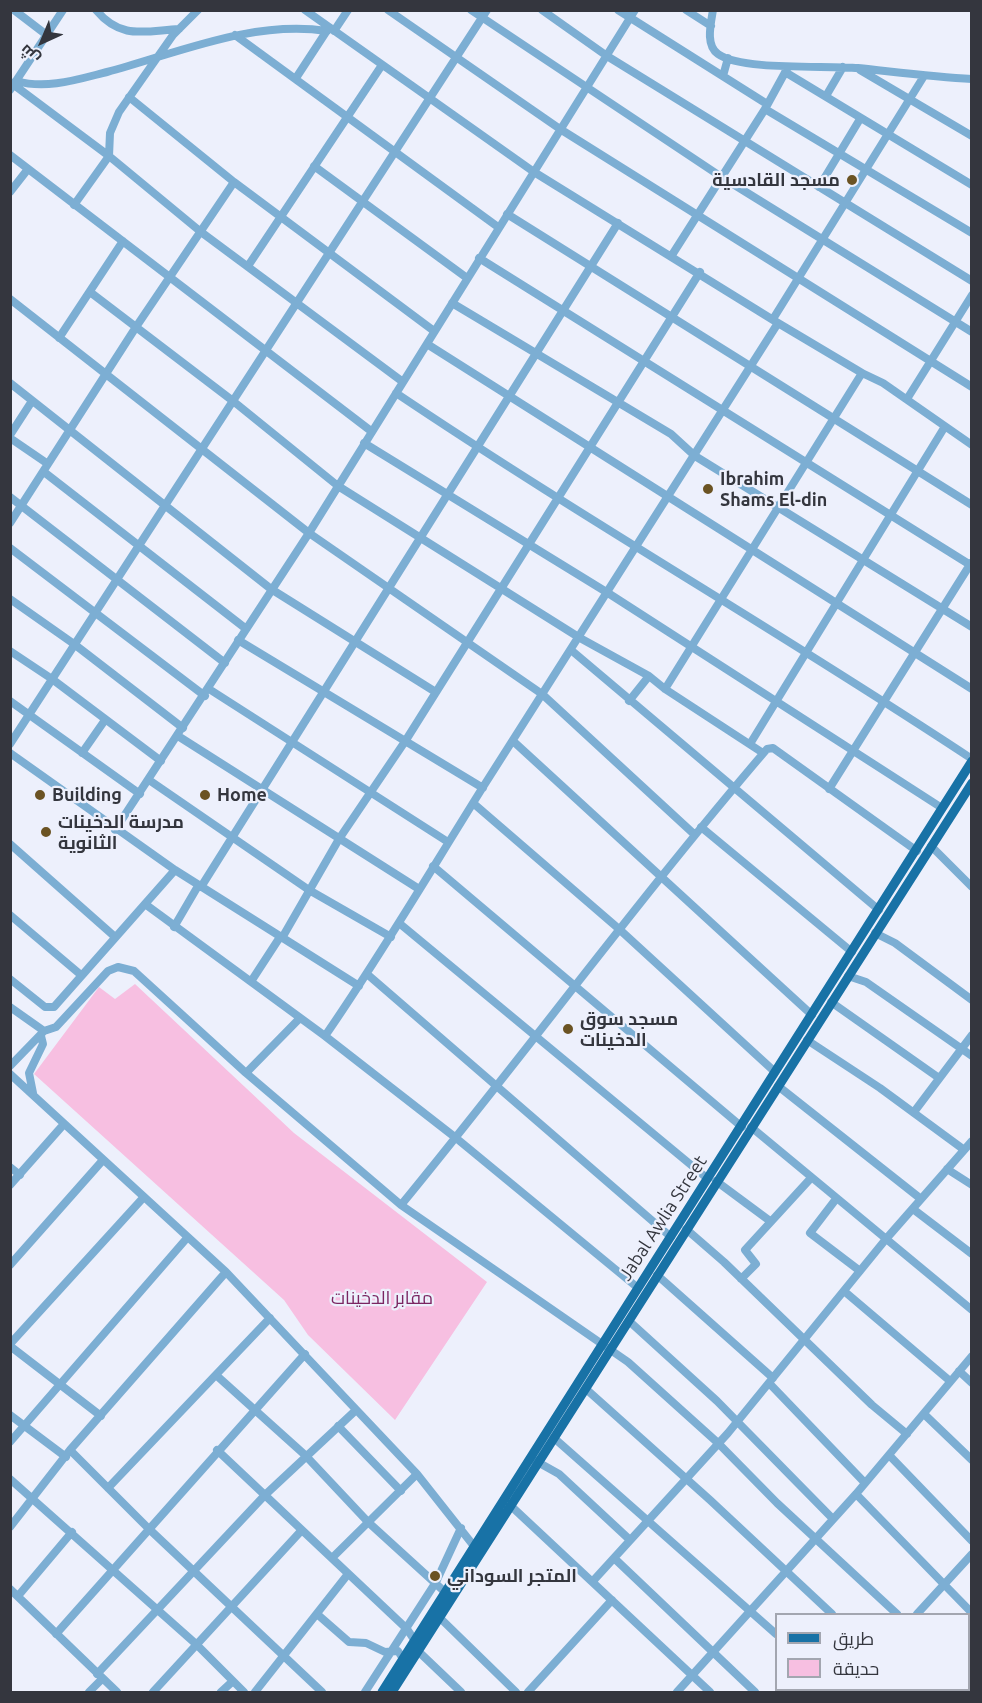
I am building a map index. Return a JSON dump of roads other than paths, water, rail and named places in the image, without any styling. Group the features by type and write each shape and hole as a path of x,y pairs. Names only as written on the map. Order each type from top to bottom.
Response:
{"main road":[{"name":"Jabal Awlia Street","path":"746,1127 778,1086 812,1015 972,760"},
{"name":"Jabal Awlia Street","path":"381,1692 446,1593 511,1506 534,1460 554,1438 586,1389 638,1288 746,1127 776,1072 807,1040 972,783"},
{"name":"Jabal Awlia Street","path":"392,1692 534,1460 606,1349 629,1321 686,1229 712,1180"}],"street":[{"path":"14,10 48,36"},
{"path":"13,85 48,36 63,10"},
{"path":"96,10 110,24 127,32 179,29"},
{"path":"74,204 109,156 112,123 154,60 198,10"},
{"path":"305,10 330,30 534,172 700,272 862,374 880,381 908,399 944,428 972,445"},
{"path":"296,78 330,30 348,10"},
{"path":"388,10 560,129 972,387"},
{"path":"471,10 585,89 720,176 972,332"},
{"path":"10,744 267,352 361,202 487,10"},
{"path":"542,10 607,56 972,281"},
{"path":"618,10 840,154 972,233"},
{"path":"115,830 207,693 245,628 309,533 635,10"},
{"path":"686,10 711,26"},
{"path":"713,10 711,26 713,49 728,58 786,70 843,67 972,79"},
{"path":"13,85 45,85 154,60 235,35 266,31 330,30"},
{"path":"235,35 498,227"},
{"path":"723,76 728,58"},
{"path":"248,266 382,65"},
{"path":"826,96 843,67"},
{"path":"856,68 972,136"},
{"path":"786,70 860,119 972,186"},
{"path":"672,255 766,106 786,70"},
{"path":"325,1036 367,974 448,842 669,498 751,366 798,279 912,99 924,76"},
{"path":"13,85 109,156 201,232 403,382"},
{"path":"129,97 234,182 330,251 434,331"},
{"path":"819,187 860,119"},
{"path":"10,155 371,431"},
{"path":"314,166 467,278"},
{"path":"10,192 28,168"},
{"path":"10,524 136,327 234,182"},
{"path":"507,214 592,265 972,505"},
{"path":"174,927 233,838 291,741 324,693 618,223"},
{"path":"59,338 123,241"},
{"path":"479,258 971,564 829,789"},
{"path":"252,980 281,937 339,839 406,740 434,691 700,272"},
{"path":"90,292 233,401 338,486 580,638 649,675 665,689 763,753"},
{"path":"908,399 972,295"},
{"path":"11,302 309,533 542,694 695,835"},
{"path":"452,303 617,404 674,436 695,456 972,627"},
{"path":"427,344 972,689"},
{"path":"665,689 862,374"},
{"path":"10,383 271,589 356,640 434,691"},
{"path":"396,393 477,448 885,701 972,760"},
{"path":"32,401 10,437 139,546 245,628"},
{"path":"750,744 774,701 944,428"},
{"path":"364,443 529,543 942,808"},
{"path":"10,497 225,663"},
{"path":"10,548 95,613 207,693 372,791 448,842"},
{"path":"10,599 74,644 183,728"},
{"path":"238,640 483,788"},
{"path":"571,650 879,910"},
{"path":"10,651 52,679 161,761"},
{"path":"629,701 649,675"},
{"path":"10,701 140,794"},
{"path":"82,753 105,720"},
{"path":"178,736 261,791 419,889"},
{"path":"513,741 812,1015"},
{"path":"401,1205 498,1086 661,876 767,749 773,748 916,851"},
{"path":"10,753 115,830 359,986"},
{"path":"149,780 309,890 390,937"},
{"path":"473,803 619,929 776,1072"},
{"path":"701,827 852,952"},
{"path":"10,844 114,936"},
{"path":"931,846 972,887"},
{"path":"433,866 746,1127 972,1310"},
{"path":"10,979 49,1009 57,1005 114,936 175,870"},
{"path":"145,904 174,927 252,980 456,1138 638,1288"},
{"path":"10,915 81,975"},
{"path":"399,923 535,1037 712,1180 770,1221"},
{"path":"875,933 895,942 972,1000"},
{"path":"10,1066 42,1034 56,1027 108,971 118,967 129,968 246,1073 401,1205 606,1349 628,1362 718,1443 815,1539 896,1613"},
{"path":"367,974 671,1237"},
{"path":"848,976 866,982 972,1056"},
{"path":"831,1002 939,1078"},
{"path":"10,1007 42,1034 43,1044 30,1073 34,1094"},
{"path":"246,1073 300,1018"},
{"path":"914,1112 972,1035"},
{"path":"807,1040 839,1059 963,1149"},
{"path":"10,1074 226,1272 417,1474 478,1550"},
{"path":"778,1086 921,1199"},
{"path":"10,1185 64,1124"},
{"path":"593,1581 737,1421 886,1239 972,1141"},
{"path":"10,1265 103,1160"},
{"path":"10,1167 20,1175"},
{"path":"947,1169 972,1185"},
{"path":"741,1279 756,1264 745,1250 811,1178"},
{"path":"101,1416 10,1345 143,1198"},
{"path":"836,1199 810,1233 860,1271"},
{"path":"913,1209 972,1254"},
{"path":"686,1229 872,1405 907,1434"},
{"path":"10,1442 187,1238"},
{"path":"10,1527 68,1454 226,1272"},
{"path":"657,1275 771,1380 865,1484"},
{"path":"844,1291 951,1381"},
{"path":"108,1488 270,1318"},
{"path":"629,1321 737,1421 833,1519"},
{"path":"56,1634 304,1354"},
{"path":"677,1692 693,1677 865,1484 972,1356"},
{"path":"959,1371 972,1383"},
{"path":"216,1375 305,1455 368,1522 423,1575 436,1582 446,1593"},
{"path":"586,1389 831,1613"},
{"path":"93,1691 100,1676 265,1495 305,1455 355,1411"},
{"path":"924,1414 972,1460"},
{"path":"10,1415 68,1454 108,1488 322,1692"},
{"path":"338,1426 401,1491"},
{"path":"554,1438 775,1632"},
{"path":"217,1450 407,1629 415,1641"},
{"path":"889,1455 972,1541"},
{"path":"534,1460 559,1474 630,1540"},
{"path":"332,1558 417,1474"},
{"path":"10,1479 196,1644 244,1692"},
{"path":"856,1494 972,1613"},
{"path":"511,1506 710,1692"},
{"path":"366,1692 436,1582 461,1528"},
{"path":"153,1692 301,1531"},
{"path":"18,1596 72,1532"},
{"path":"918,1613 972,1554"},
{"path":"614,1558 755,1692"},
{"path":"255,1692 348,1574"},
{"path":"10,1589 117,1692"},
{"path":"528,1692 612,1600"},
{"path":"317,1614 349,1642 366,1643 385,1652 398,1651 403,1659"},
{"path":"440,1617 516,1692"},
{"path":"418,1651 460,1692"},
{"path":"221,1692 233,1681"}],"place":[{"name":"مسجد القادسية","path":"852,180"},
{"name":"Ibrahim Shams El-din","path":"708,489"},
{"name":"Building","path":"40,795"},
{"name":"Home","path":"205,795"},
{"name":"مدرسة الدخينات الثانوية","path":"46,832"},
{"name":"مسجد سوق الدخينات","path":"568,1029"},
{"name":"المتجر السوداني","path":"435,1576"}],"park label":[{"name":"مقابر الدخينات","path":"382,1298"}]}
